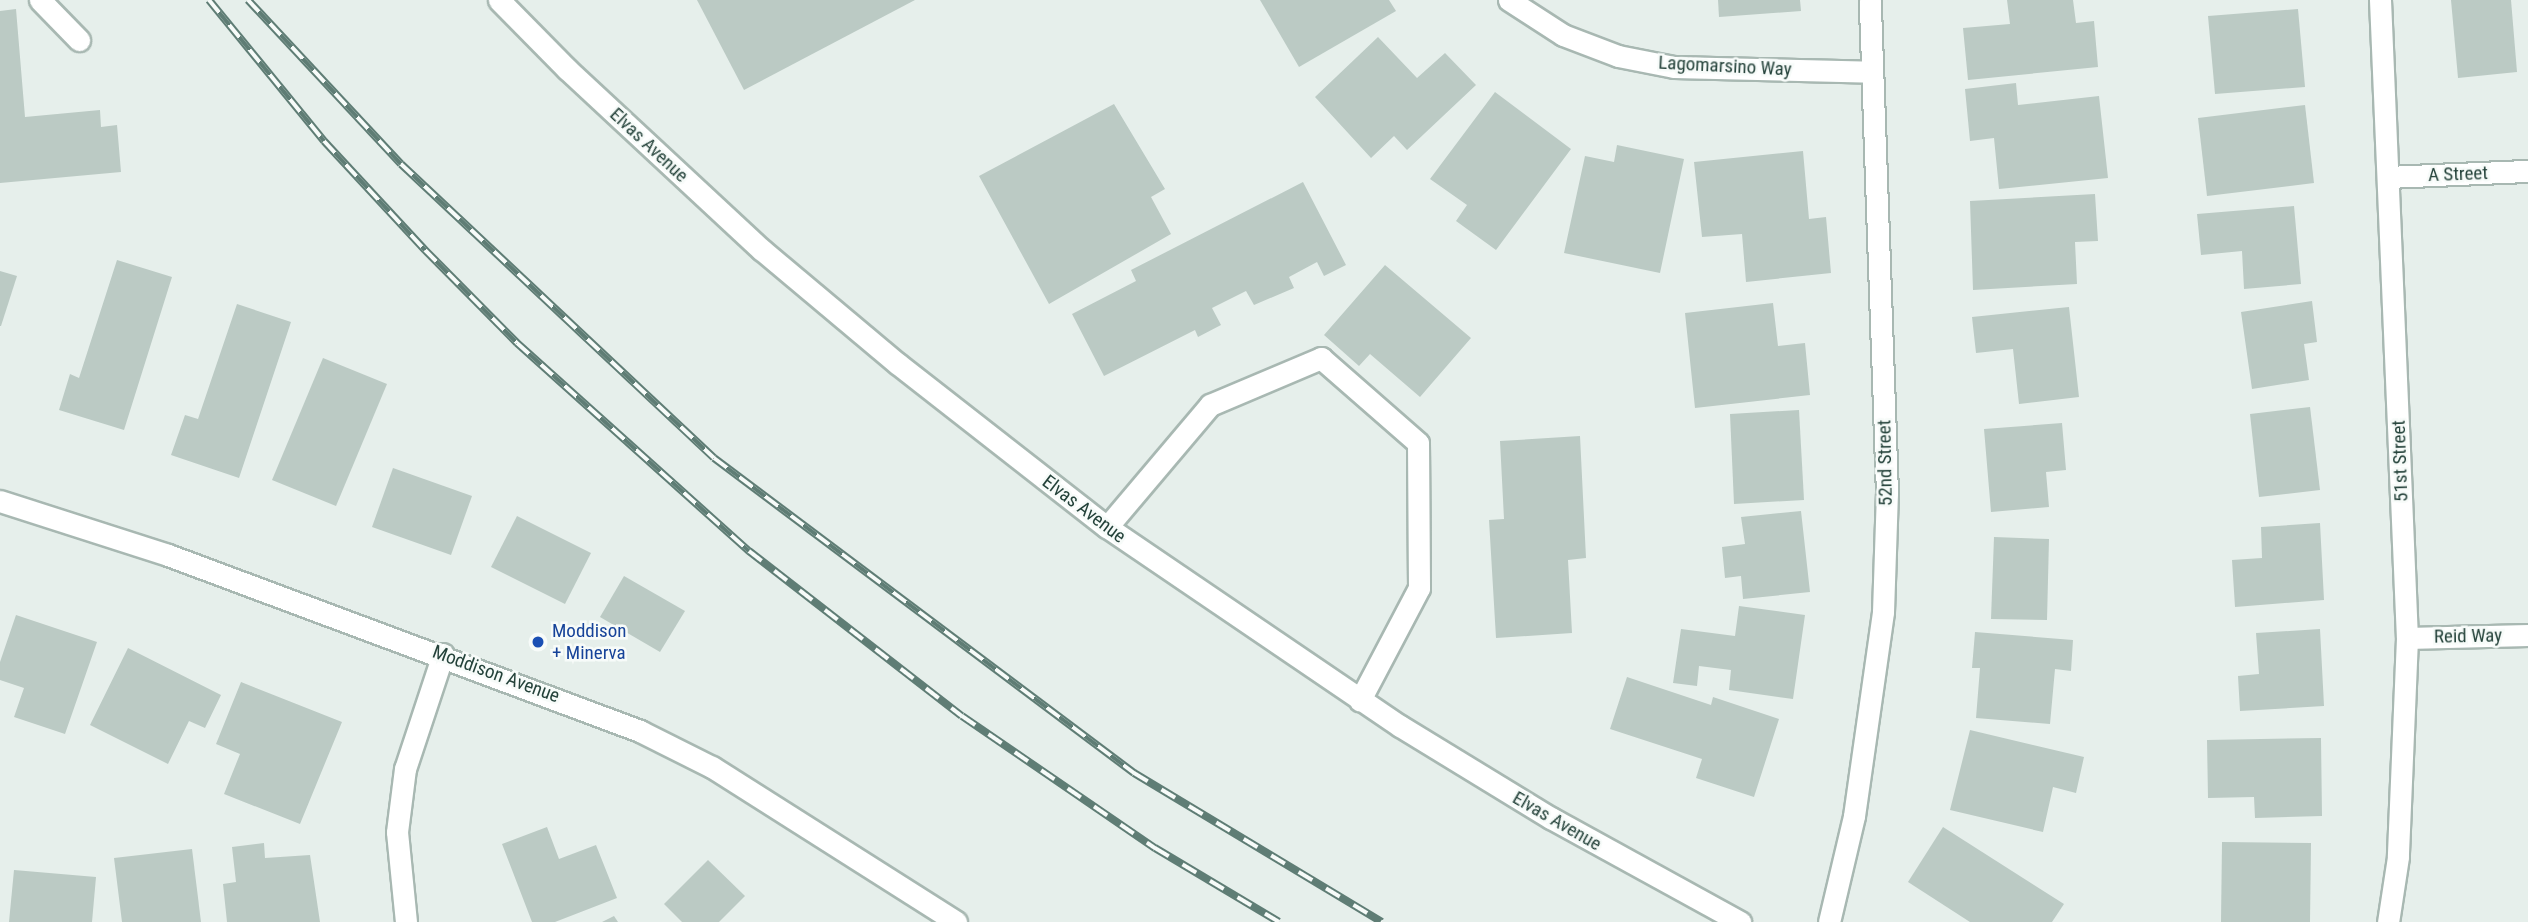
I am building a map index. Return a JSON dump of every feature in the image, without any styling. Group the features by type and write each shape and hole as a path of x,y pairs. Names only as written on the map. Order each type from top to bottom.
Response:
{"street":[{"path":"40,0 79,40"},
{"name":"Elvas Avenue","path":"499,0 567,69 762,250 898,364 1107,527 1360,700 1551,818 1740,922"},
{"name":"Lagomarsino Way","path":"1509,0 1563,35 1618,56 1674,67 1872,72"},
{"name":"52nd Street","path":"1829,922 1863,767 1882,612 1887,494 1870,0"},
{"name":"51st Street","path":"2380,0 2407,638 2398,857 2388,922"},
{"name":"A Street","path":"2388,177 2528,171"},
{"path":"1107,527 1210,405 1321,358 1418,443 1419,588 1360,700"},
{"name":"Moddison Avenue","path":"0,501 168,555 581,706 712,766 956,922"},
{"name":"Reid Way","path":"2407,638 2528,635"},
{"path":"406,922 397,832 405,769 443,654"}],"building":[{"path":"697,0 915,0 744,90"},
{"path":"1260,0 1389,0 1396,11 1299,67"},
{"path":"1718,0 1800,0 1801,11 1719,17"},
{"path":"2007,0 2073,0 2076,23 2094,21 2098,67 1968,80 1963,28 2010,24"},
{"path":"2451,0 2511,0 2517,72 2458,78"},
{"path":"16,9 25,117 100,110 101,127 117,125 121,172 0,183 0,11"},
{"path":"2298,9 2305,87 2215,94 2208,16"},
{"path":"1378,37 1417,78 1445,53 1476,85 1407,150 1394,136 1371,158 1315,97"},
{"path":"2016,83 2018,105 2099,96 2108,178 1999,189 1994,138 1970,141 1965,89"},
{"path":"1495,92 1571,149 1496,250 1456,221 1467,205 1430,179"},
{"path":"1114,104 1165,189 1151,197 1171,234 1049,304 979,176"},
{"path":"2305,105 2314,183 2207,196 2198,118"},
{"path":"1617,145 1684,159 1660,273 1564,253 1585,156 1614,162"},
{"path":"1803,151 1809,219 1826,217 1831,273 1746,282 1742,234 1702,237 1694,162"},
{"path":"1303,182 1346,265 1324,276 1317,262 1289,277 1294,288 1254,305 1246,291 1212,308 1221,325 1198,337 1195,330 1104,376 1072,314 1136,281 1131,270"},
{"path":"2095,194 2098,241 2075,242 2077,284 1973,290 1970,201"},
{"path":"2294,206 2301,284 2244,289 2242,251 2201,255 2197,214"},
{"path":"117,260 172,277 124,430 59,410 70,374 79,378"},
{"path":"1385,265 1471,338 1420,397 1370,354 1359,366 1324,335"},
{"path":"0,271 17,276 1,326 0,326"},
{"path":"2312,301 2317,342 2304,344 2309,380 2252,389 2241,312"},
{"path":"1773,303 1778,346 1805,343 1810,395 1695,408 1685,313"},
{"path":"237,304 291,322 239,478 171,455 185,415 198,419"},
{"path":"2069,307 2079,397 2019,404 2013,349 1976,353 1972,317"},
{"path":"323,358 387,384 336,506 272,480"},
{"path":"2310,407 2320,490 2259,497 2250,414"},
{"path":"1799,410 1804,500 1734,504 1730,414"},
{"path":"2062,423 2066,470 2046,472 2049,507 1991,512 1984,429"},
{"path":"1580,436 1586,558 1568,560 1572,633 1496,638 1489,520 1504,519 1500,441"},
{"path":"393,468 472,496 451,555 372,527"},
{"path":"1801,511 1810,592 1743,599 1741,576 1725,578 1722,547 1745,544 1741,517"},
{"path":"517,516 591,553 565,604 491,567"},
{"path":"2320,523 2324,600 2235,607 2232,560 2262,558 2261,527"},
{"path":"1994,537 2049,539 2047,620 1991,619"},
{"path":"624,576 685,611 660,652 600,617"},
{"path":"1739,606 1805,615 1793,699 1729,690 1731,670 1699,666 1697,686 1673,683 1681,629 1735,636"},
{"path":"16,615 97,642 65,734 14,717 24,688 0,680 0,662"},
{"path":"2320,629 2324,706 2240,711 2238,676 2259,674 2256,633"},
{"path":"1975,632 2073,640 2071,671 2055,669 2050,724 1976,718 1980,668 1972,668"},
{"path":"128,648 221,695 205,728 189,721 168,764 90,725"},
{"path":"1627,677 1711,705 1713,697 1779,719 1754,797 1696,778 1702,759 1610,729"},
{"path":"241,682 342,722 300,824 224,794 240,754 216,744"},
{"path":"1970,730 2084,757 2076,793 2053,787 2043,832 1950,810"},
{"path":"2321,738 2322,816 2255,818 2254,797 2208,798 2207,740"},
{"path":"547,827 559,859 596,845 617,898 555,922 532,922 502,844"},
{"path":"1943,827 2064,904 2052,922 1970,922 1908,882"},
{"path":"2222,842 2311,843 2310,922 2221,922"},
{"path":"264,843 265,858 310,855 320,922 227,922 223,884 236,882 232,847"},
{"path":"192,849 201,922 122,922 114,858"},
{"path":"708,860 745,896 719,922 682,922 664,904"},
{"path":"14,870 96,877 92,922 9,922"},
{"path":"614,916 618,922 602,922"}],"railway":[{"path":"209,0 324,141 425,250 517,343 749,551 962,716 1155,848 1279,922"},
{"path":"248,0 401,164 714,458 1134,773 1382,922"}],"place":[{"name":"Moddison + Minerva","path":"538,642"}]}
